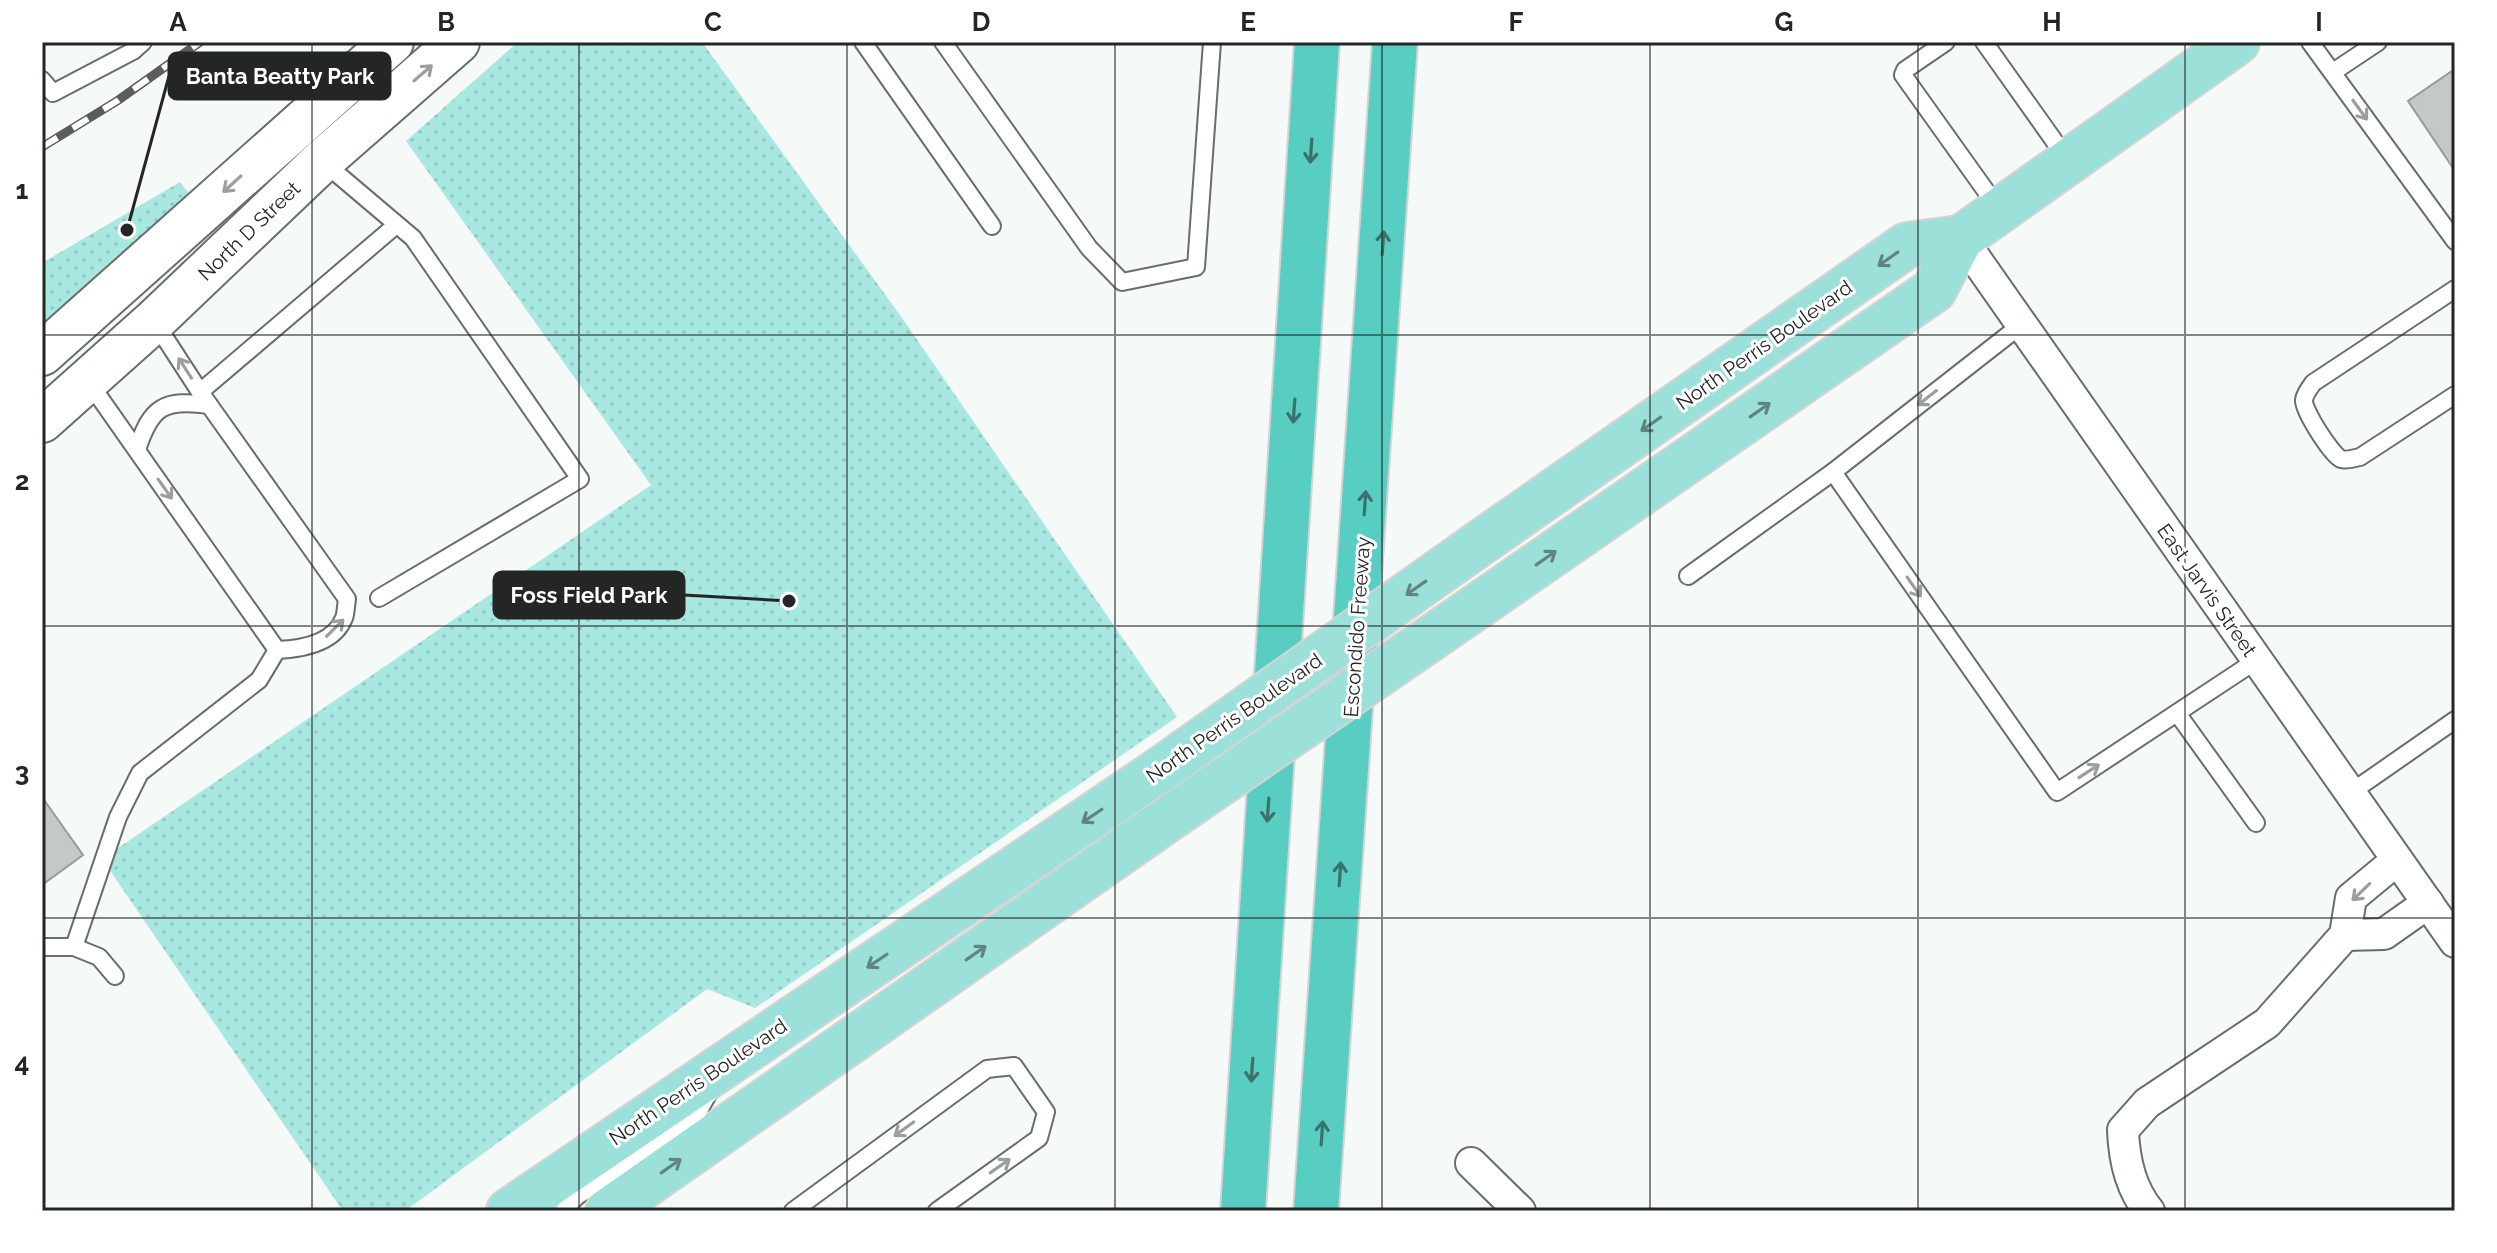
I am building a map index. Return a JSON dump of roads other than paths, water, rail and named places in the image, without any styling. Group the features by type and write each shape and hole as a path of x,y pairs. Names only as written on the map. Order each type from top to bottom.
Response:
{"highway":[{"path":"1243,1211 1317,42"},
{"name":"Escondido Freeway","path":"1316,1211 1395,42"}],"main road":[{"path":"42,354 392,42"},
{"name":"North D Street","path":"42,421 154,321 322,161 458,42"},
{"path":"627,1205 1158,826 1934,290 1961,238 2237,42"},
{"path":"290,132 322,161"},
{"name":"North Perris Boulevard","path":"509,1211 1157,772 1907,245 1961,238"}],"street":[{"name":"East Jarvis Street","path":"1961,238 2455,942"},
{"path":"2149,1211 2142,1203 2124,1161 2123,1130 2147,1103 2267,1023 2345,935 2351,898 2397,860"},
{"path":"2345,935 2384,934 2428,903"},
{"path":"1471,1163 1520,1211"}],"lane":[{"path":"42,80 53,93 133,51 143,42"},
{"path":"863,42 992,226"},
{"path":"943,42 1089,248 1122,282 1196,267 1212,42"},
{"path":"1946,42 1905,70 1903,75 1998,209"},
{"path":"1984,42 2068,160"},
{"path":"2310,42 2455,241"},
{"path":"2333,72 2378,42"},
{"path":"322,161 395,226 413,238 580,479 379,598"},
{"path":"137,450 145,425 159,409 179,401 204,399 395,226"},
{"path":"2455,289 2313,383 2304,400 2305,411 2334,452 2340,458 2350,460 2360,457 2455,395"},
{"path":"154,321 204,399 347,599 344,619 329,636 303,649 277,650"},
{"path":"1688,576 1833,472 2021,325"},
{"path":"87,380 277,650"},
{"path":"1833,472 2057,792 2257,660"},
{"path":"74,947 118,817 140,773 259,680 277,650"},
{"path":"2177,713 2256,823"},
{"path":"2350,793 2455,720"},
{"path":"42,947 74,947 99,957 115,976"},
{"path":"564,1211 576,1197 698,1112 721,1065"},
{"path":"793,1211 987,1069 1014,1066 1046,1112 1039,1138 937,1211"}],"railway":[{"path":"42,147 117,101 200,42"}],"place":[{"name":"Banta Beatty Park","path":"127,230"},
{"name":"Foss Field Park","path":"789,601"}]}
